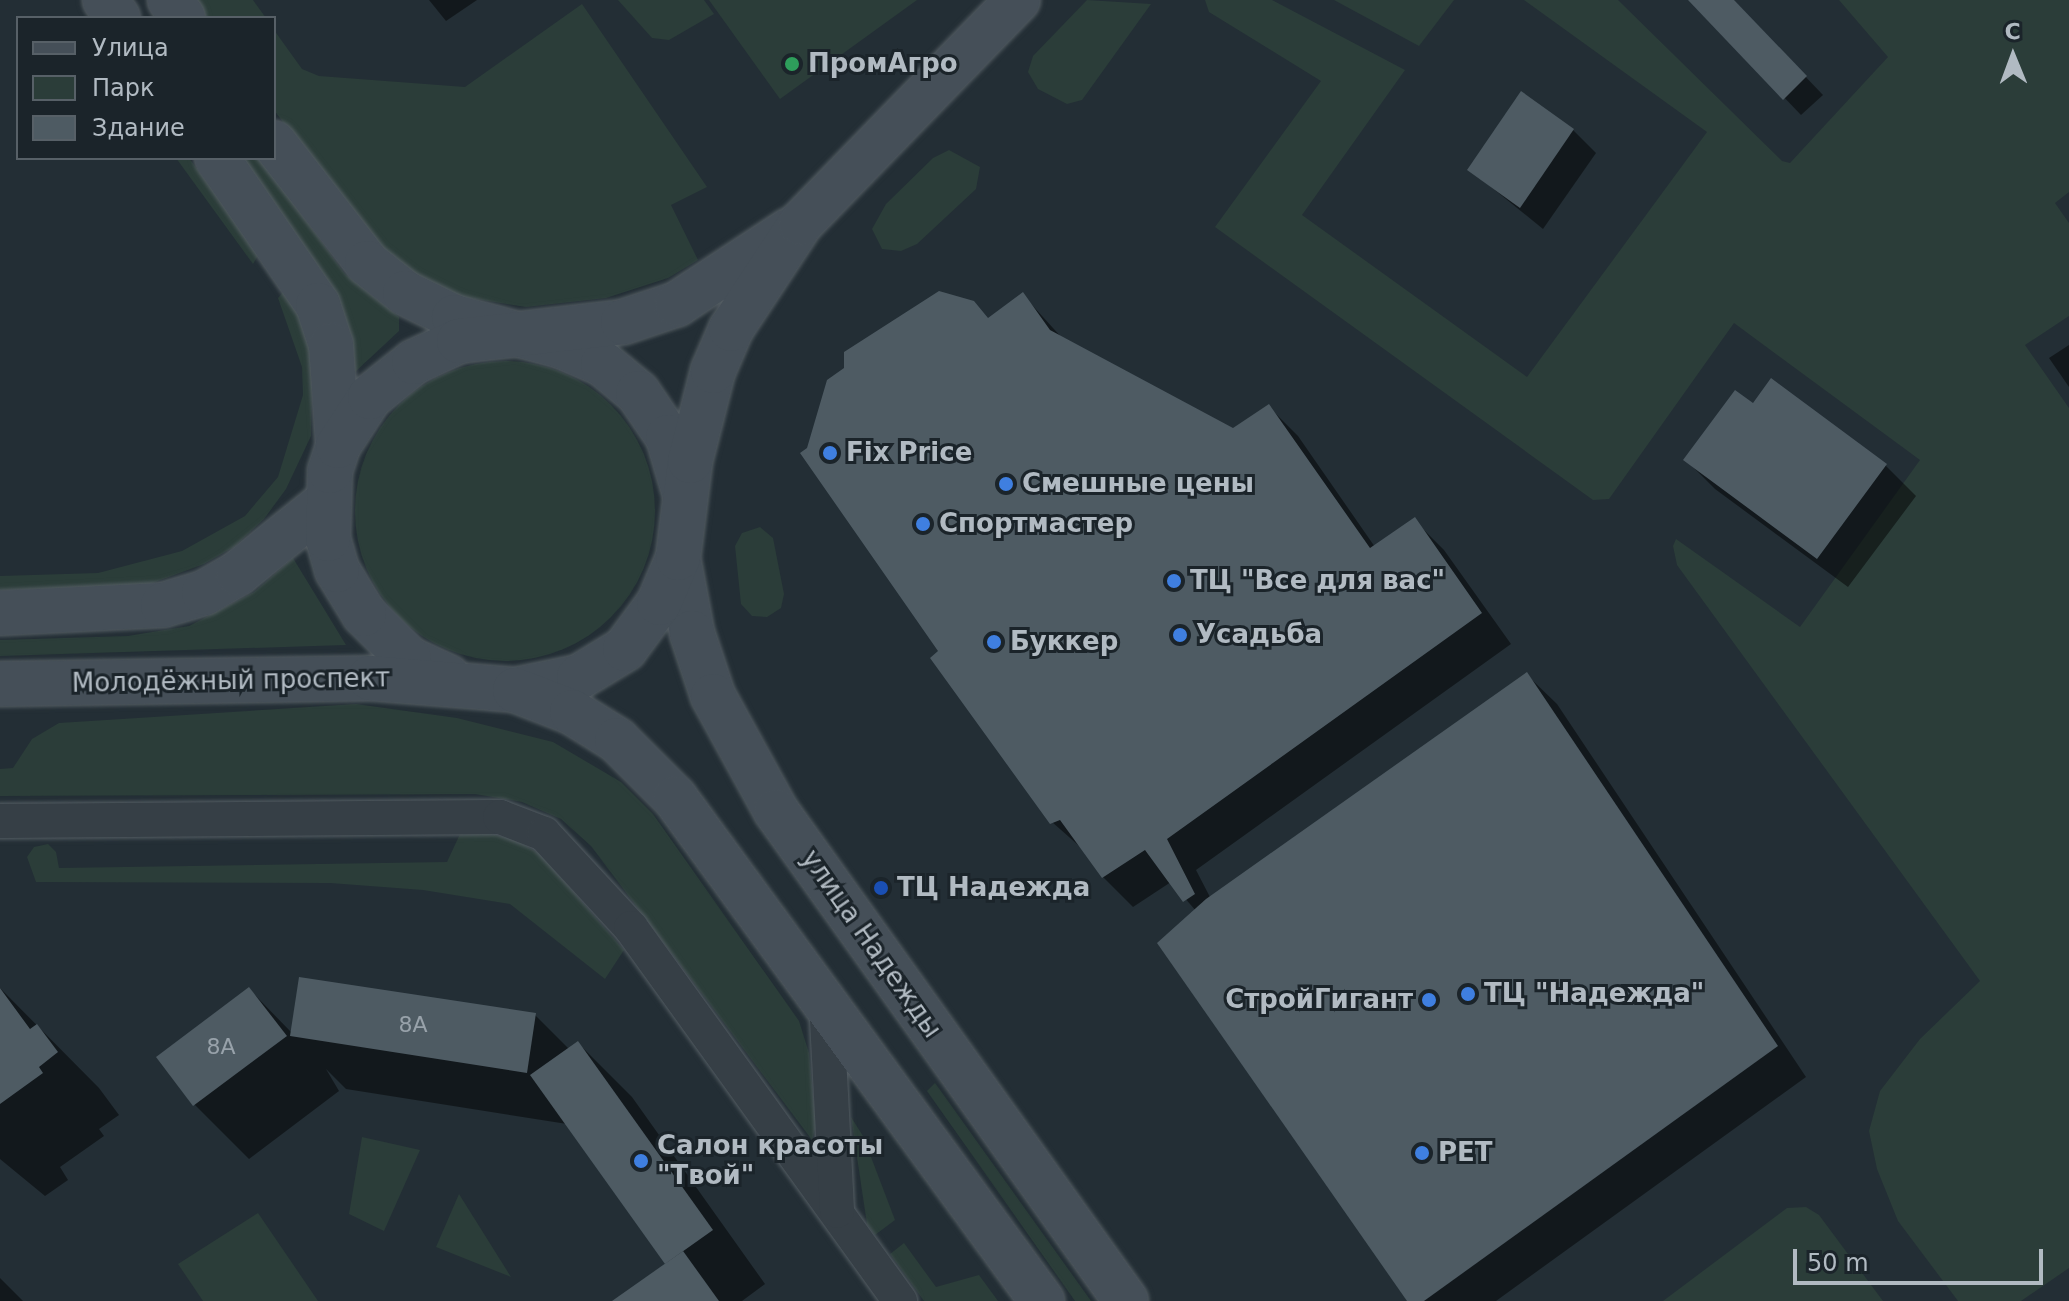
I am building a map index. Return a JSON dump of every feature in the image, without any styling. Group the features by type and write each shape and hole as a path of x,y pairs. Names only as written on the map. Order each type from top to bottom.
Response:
{"main road":[{"name":"Молодёжный проспект","path":"0,684 370,678 461,683 515,690 579,677 625,649 659,603 678,558 690,461 713,371 731,329 801,223 1018,0"},
{"path":"276,146 367,263 405,293 454,317 516,334"},
{"path":"218,160 318,305 331,345 338,446"},
{"name":"Молодёжный проспект","path":"461,683 409,659 364,614 337,570 325,503 338,446 370,397 414,362 459,341 623,322 677,304 801,223"},
{"name":"Молодёжный проспект","path":"516,334 603,364 638,393 668,437 686,501"},
{"path":"0,613 163,605 204,593 238,573 325,503"},
{"name":"улица Надежды","path":"678,558 692,633 713,696 776,811 1126,1301"},
{"path":"515,690 572,712 617,740 675,798 826,1000 1042,1301"}],"street":[{"path":"0,821 500,817 544,834 631,928 900,1301"},
{"path":"826,1000 837,1211"}],"green space":[{"path":"194,0 253,0 265,16 206,16"},
{"path":"618,0 704,0 714,14 669,40 652,38"},
{"name":"ПромАгро","path":"709,0 917,0 780,99"},
{"path":"1087,0 1151,4 1082,100 1067,104 1038,89 1028,72 1033,56"},
{"path":"1205,0 1272,0 1405,70 1302,215 1527,377 1707,132 1524,0 1618,0 1782,161 1790,163 1888,57 1839,0 2069,0 2069,192 2055,203 2069,223 2069,316 2025,345 2069,408 2069,1268 2021,1301 1958,1301 1898,1221 1877,1169 1869,1131 1880,1091 1920,1039 1980,981 1677,565 1673,546 1676,539 1800,627 1920,460 1734,323 1609,499 1593,500 1215,227 1321,81 1209,12"},
{"path":"1334,0 1454,0 1419,46"},
{"path":"582,4 707,187 671,205 698,260 668,278 606,298 526,307 450,295 394,263 360,227 276,113 276,33 302,69 319,76 465,87"},
{"path":"949,150 980,167 976,189 917,244 901,251 882,249 872,229 886,204 933,158"},
{"path":"177,160 190,160 259,254 253,264"},
{"path":"242,160 261,160 345,274 399,317 399,331 354,373"},
{"path":"286,289 313,344 311,436 286,489 264,519 234,547 204,564 147,585 0,590 0,576 98,573 182,551 245,516 278,477 303,395 302,367 278,298"},
{"path":"505,361 534,364 562,372 588,386 611,405 630,428 644,454 652,482 655,511 652,540 644,568 630,594 611,617 588,636 562,650 534,658 505,661 476,658 448,650 422,636 399,617 380,594 366,568 358,540 355,511 358,482 366,454 380,428 399,405 422,386 448,372 476,364"},
{"path":"760,527 773,538 784,594 781,608 767,617 752,616 741,604 735,546 742,533"},
{"path":"293,558 346,645 0,656 0,640 128,636 189,626 254,592"},
{"path":"356,704 457,718 553,742 621,782 653,814 799,1021 809,1053 816,1126 812,1140 591,846 561,819 522,802 475,794 0,796 0,769 13,768 32,739 59,723"},
{"path":"487,833 515,840 540,854 624,950 605,979 510,904 423,890 330,883 36,882 27,857 34,847 48,844 56,852 59,868 447,862 460,834"},
{"path":"935,1083 1091,1301 1075,1301 927,1091"},
{"path":"851,1117 863,1136 895,1220 875,1235 867,1224"},
{"path":"362,1137 420,1150 384,1231 349,1214"},
{"path":"459,1194 511,1277 436,1247"},
{"path":"1806,1207 1819,1215 1883,1301 1663,1301 1787,1208"},
{"path":"258,1213 318,1301 203,1301 178,1264"},
{"path":"904,1243 936,1287 979,1275 998,1301 924,1301 890,1254"}],"building":[{"path":"1688,0 1734,0 1807,76 1783,100"},
{"path":"1521,91 1574,129 1520,208 1467,170"},
{"name":"ТЦ \"Все для вас\"","path":"939,291 974,301 988,318 1023,292 1050,330 1233,428 1269,404 1370,548 1415,517 1482,613 1167,839 1195,894 1183,902 1145,850 1102,878 1060,820 1050,824 930,658 938,651 800,453 807,448 827,380 844,368 844,352"},
{"path":"1771,378 1887,464 1817,559 1683,460 1735,390 1753,403"},
{"name":"ТЦ \"Надежда\"","path":"1527,672 1778,1046 1424,1301 1407,1301 1157,943 1206,899"},
{"path":"299,977 536,1013 527,1073 290,1036"},
{"path":"249,987 287,1036 193,1106 156,1057"},
{"path":"0,988 30,1029 37,1024 58,1052 39,1067 43,1073 0,1104"},
{"path":"578,1041 713,1230 665,1264 530,1075"},
{"path":"683,1251 719,1301 612,1301"}],"place":[{"name":"ПромАгро","path":"792,64"},
{"name":"Fix Price","path":"830,453"},
{"name":"Смешные цены","path":"1006,484"},
{"name":"Спортмастер","path":"923,524"},
{"name":"ТЦ \"Все для вас\"","path":"1174,581"},
{"name":"Усадьба","path":"1180,635"},
{"name":"Буккер","path":"994,642"},
{"name":"ТЦ Надежда","path":"881,888"},
{"name":"ТЦ \"Надежда\"","path":"1468,994"},
{"name":"СтройГигант","path":"1429,1000"},
{"name":"РЕТ","path":"1422,1153"},
{"name":"Салон красоты \"Твой\"","path":"641,1161"}]}
